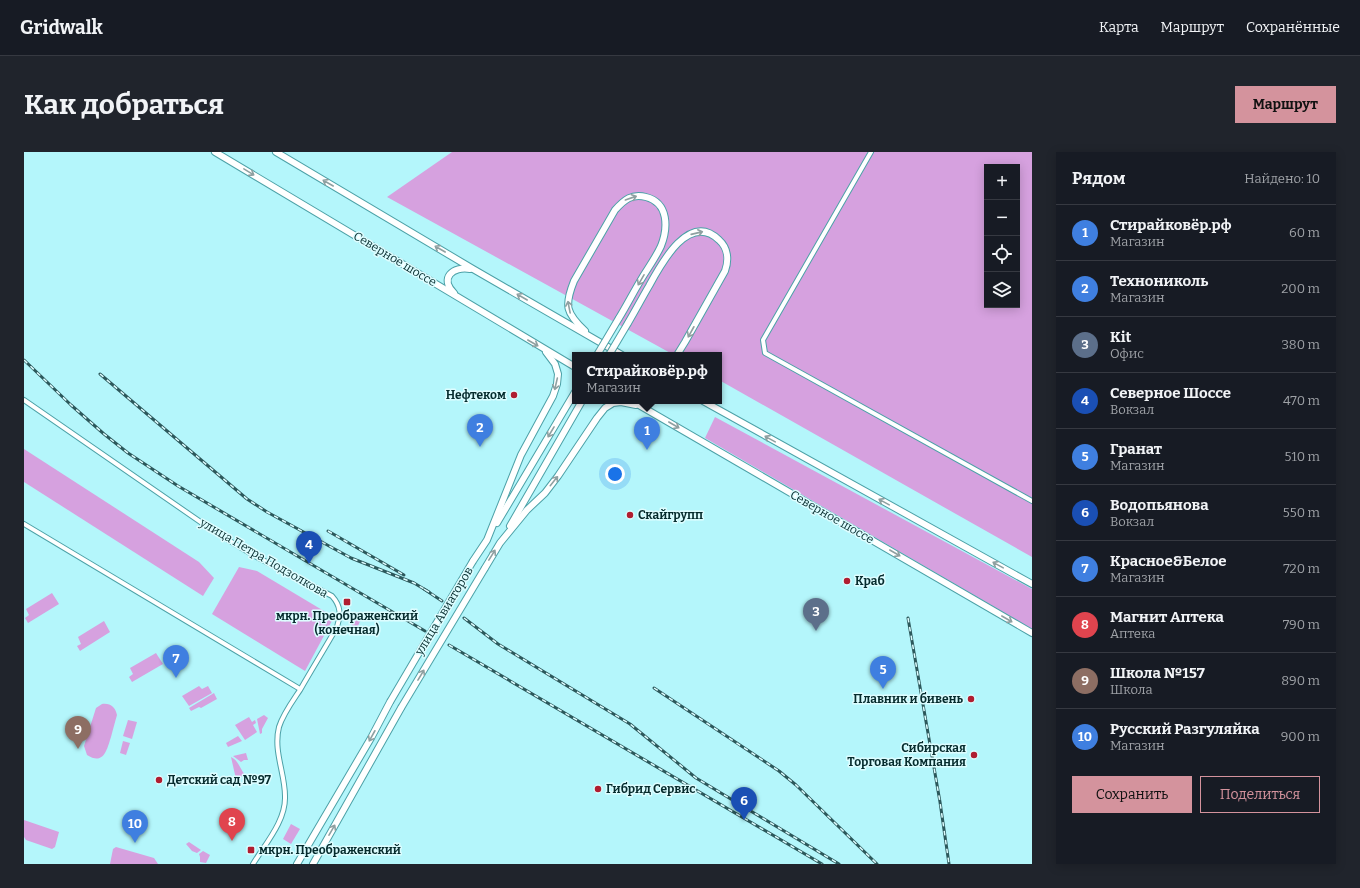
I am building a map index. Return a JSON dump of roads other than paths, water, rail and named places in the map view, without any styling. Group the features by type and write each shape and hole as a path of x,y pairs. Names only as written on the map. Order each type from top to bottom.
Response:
{"main road":[{"name":"Северное шоссе","path":"215,152 572,365"},
{"path":"276,152 617,352"},
{"path":"592,338 573,319 569,311 568,302 574,281 615,210 623,201 631,197 641,196 652,199 660,206 665,216 665,226 661,246 599,352"},
{"path":"611,352 666,256 681,240 692,233 704,231 715,236 723,243 727,253 728,263 726,271 679,352"},
{"path":"458,297 449,288 447,282 448,277 451,272 456,269 473,269"},
{"name":"улица Авиаторов","path":"297,864 371,738 390,702 487,540 521,455 553,396 557,384 558,374 555,364 544,349"},
{"path":"487,540 572,396"},
{"path":"500,543 580,404"},
{"name":"улица Авиаторов","path":"313,864 401,708 500,543 558,476 597,418 605,408 611,404"},
{"name":"улица Авиаторов","path":"630,404 640,406"},
{"name":"Северное шоссе","path":"637,404 1032,633"},
{"path":"708,404 1032,584"}],"street":[{"path":"871,152 763,340 765,353 1032,501"},
{"name":"улица Петра Подзолкова","path":"24,400 215,532 253,555 332,596 340,608 336,627 282,719 277,739 285,796 283,810 280,820 253,864"},
{"path":"24,524 300,689"}],"railway":[{"path":"24,360 71,405 128,453 178,486 425,631"},
{"path":"100,374 247,499 267,512 351,558 414,583 429,592"},
{"path":"328,531 404,575"},
{"path":"424,589 442,601"},
{"path":"464,618 498,644 630,724 696,778 839,864"},
{"path":"908,618 940,802 949,864"},
{"path":"449,645 822,864"},
{"path":"654,688 779,771 796,785 877,864"}],"place":[{"name":"Нефтеком","path":"514,395"},
{"name":"Технониколь","path":"480,447"},
{"name":"Стирайковёр.рф","path":"647,450"},
{"name":"Скайгрупп","path":"630,515"},
{"name":"Северное Шоссе","path":"309,564"},
{"name":"Краб","path":"847,581"},
{"name":"мкрн. Преображенский (конечная)","path":"347,602"},
{"name":"Kit","path":"816,631"},
{"name":"Красное&Белое","path":"176,678"},
{"name":"Гранат","path":"883,689"},
{"name":"Плавник и бивень","path":"971,699"},
{"name":"Школа №157","path":"78,749"},
{"name":"Сибирская Торговая Компания","path":"974,755"},
{"name":"Детский сад №97","path":"159,780"},
{"name":"Гибрид Сервис","path":"598,789"},
{"name":"Водопьянова","path":"744,820"},
{"name":"Магнит Аптека","path":"232,841"},
{"name":"Русский Разгуляйка","path":"135,843"},
{"name":"мкрн. Преображенский","path":"251,850"}]}
